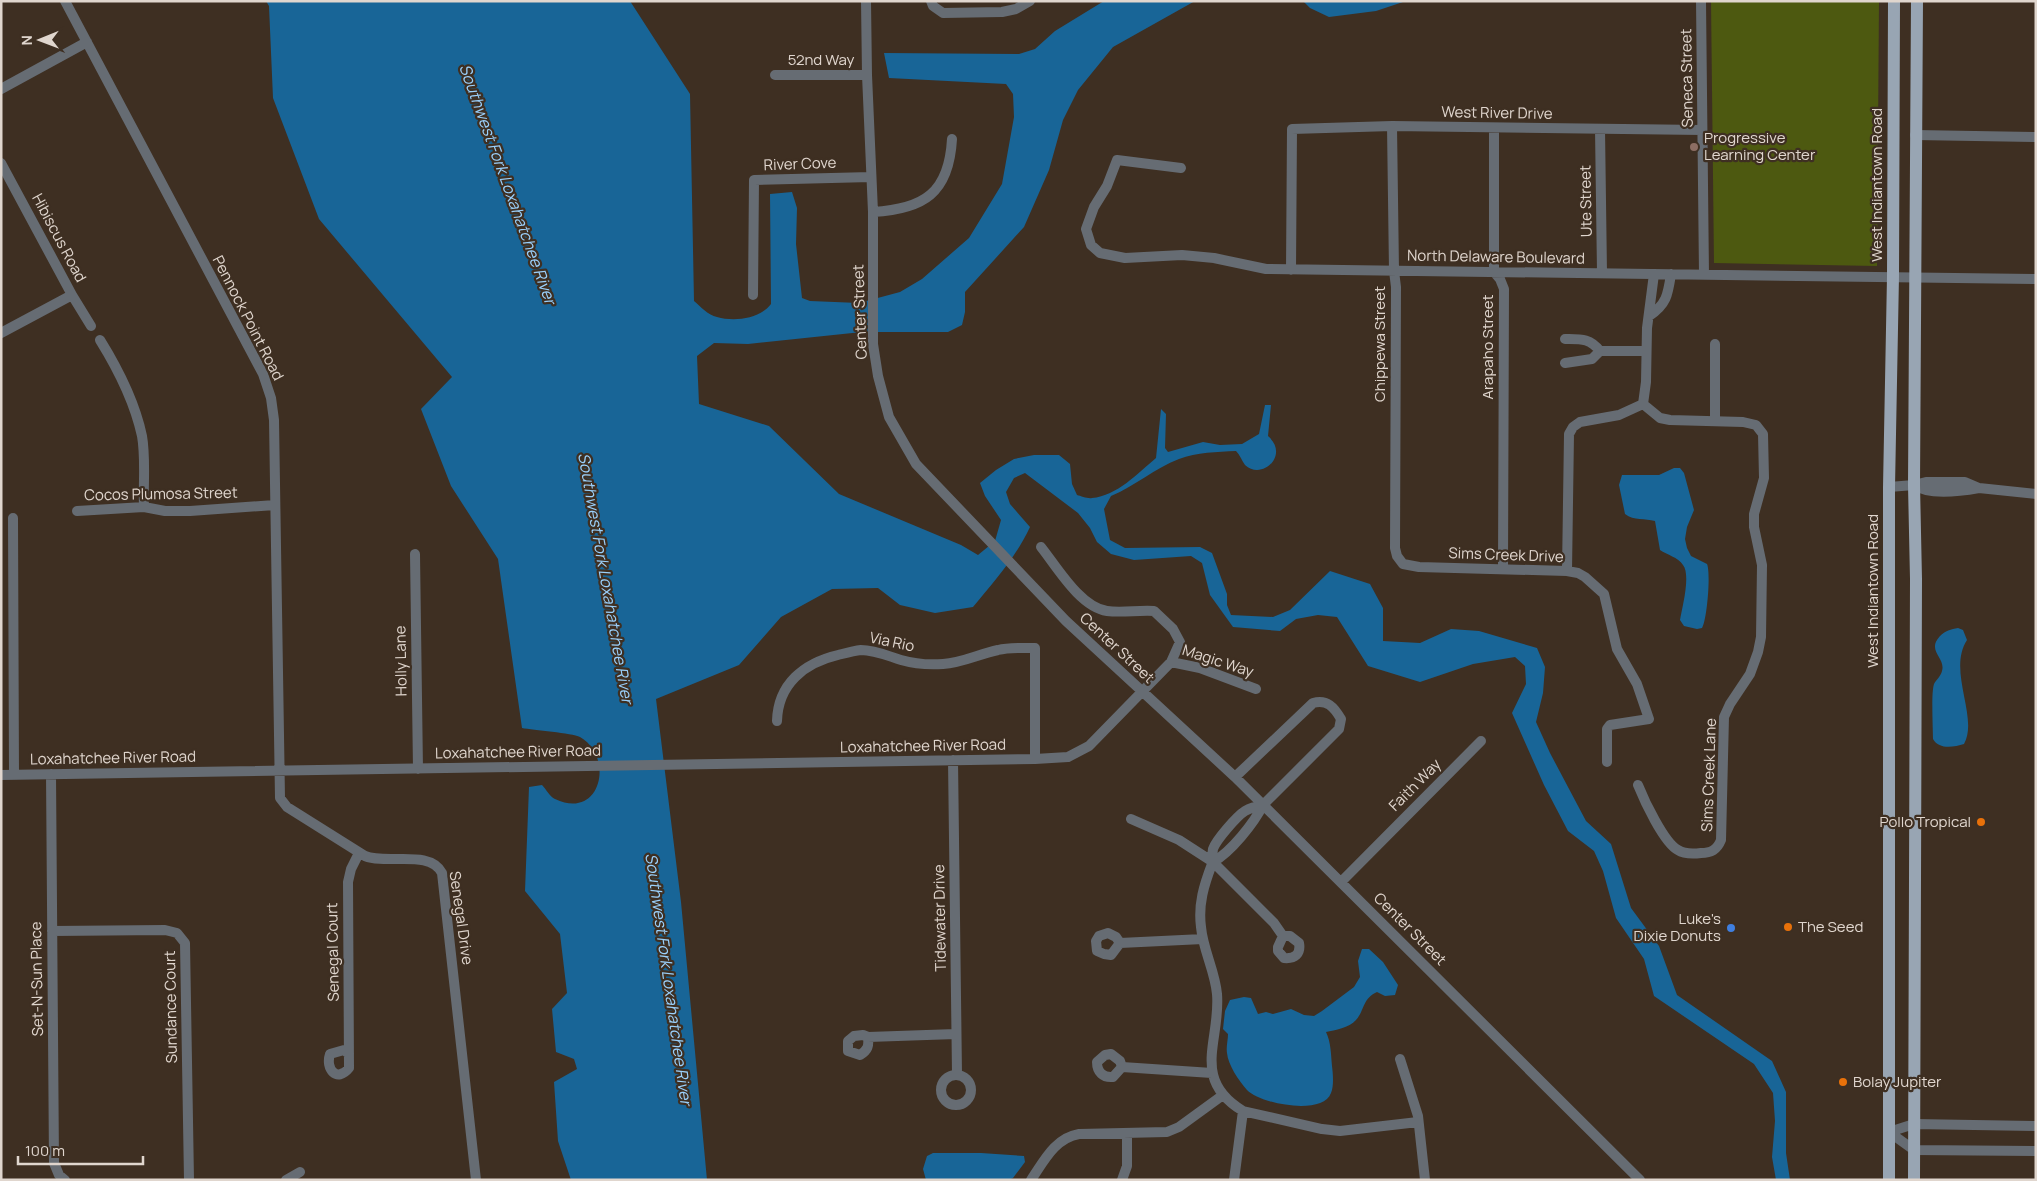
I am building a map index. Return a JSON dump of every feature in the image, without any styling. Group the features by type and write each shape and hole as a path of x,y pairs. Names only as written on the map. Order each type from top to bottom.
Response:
{"main road":[{"name":"West Indiantown Road","path":"1889,1180 1889,487 1893,276 1894,1"},
{"path":"1914,1180 1916,580 1914,485 1917,1"}],"street":[{"name":"Pennock Point Road","path":"65,1 263,374 271,398 274,420 278,771"},
{"name":"Center Street","path":"866,1 873,212 874,335 878,376 889,417 916,464 1066,621 1235,777 1640,1180"},
{"path":"931,1 933,6 943,13 1002,12 1016,9 1030,1"},
{"name":"Seneca Street","path":"1701,1 1704,274"},
{"path":"1,89 87,42"},
{"name":"52nd Way","path":"776,75 867,75"},
{"name":"West River Drive","path":"1292,270 1292,129 1392,126 1702,130"},
{"name":"Chippewa Street","path":"1392,126 1394,271 1396,288 1395,548 1400,560"},
{"name":"Arapaho Street","path":"1494,128 1494,272 1500,279 1504,289 1503,569"},
{"name":"Ute Street","path":"1600,129 1602,273"},
{"path":"1916,135 2036,137"},
{"path":"873,212 896,211 910,207 933,192 948,169 952,139"},
{"name":"North Delaware Boulevard","path":"1181,168 1117,160 1107,186 1094,207 1086,229 1091,245 1100,253 1125,258 1182,255 1214,258 1266,269 1292,270 1915,276 2036,279"},
{"name":"Hibiscus Road","path":"1,163 72,295 91,326"},
{"name":"River Cove","path":"753,295 754,180 871,177"},
{"path":"1567,571 1569,434 1573,427 1580,422 1619,415 1643,404 1646,382 1647,328 1654,274"},
{"path":"1649,316 1661,309 1668,295 1671,274"},
{"path":"1,333 72,295"},
{"path":"1565,339 1586,339 1594,343 1600,351"},
{"path":"100,340 115,364 134,410 142,437 144,506"},
{"path":"1715,344 1715,421"},
{"path":"1565,363 1592,360 1600,351 1646,351"},
{"name":"Sims Creek Lane","path":"1638,785 1644,800 1670,845 1684,853 1697,854 1710,853 1718,847 1721,840 1722,734 1724,717 1730,704 1750,674 1761,637 1762,565 1754,526 1754,514 1764,478 1764,440 1763,434 1756,425 1742,422 1670,420 1660,418 1643,404"},
{"path":"1889,487 1914,485 1918,489 1942,492 1961,492 1978,488 2036,494"},
{"name":"Cocos Plumosa Street","path":"77,511 144,506 165,511 190,511 275,505"},
{"path":"13,518 14,775"},
{"path":"1041,547 1069,583 1092,605 1106,611 1154,611 1173,629 1180,642 1171,662"},
{"name":"Holly Lane","path":"415,554 418,768"},
{"name":"Sims Creek Drive","path":"1400,560 1408,565 1419,567 1578,572 1604,594 1618,649 1641,692 1649,719 1610,725 1607,729 1607,762"},
{"name":"Via Rio","path":"778,721 780,701 786,687 793,678 816,662 828,657 860,650 914,663 944,664 959,662 998,650 1036,648 1035,759"},
{"name":"Loxahatchee River Road","path":"1,775 577,767 1068,757 1089,746 1143,693 1171,662"},
{"name":"Magic Way","path":"1171,662 1200,668 1256,689"},
{"path":"1235,777 1313,703 1325,702 1335,709 1341,718 1339,730 1263,805 1246,811 1213,849 1213,862 1202,897 1200,912 1203,939 1217,993 1216,1023 1210,1056 1212,1073 1223,1096 1243,1110 1322,1129 1340,1131 1418,1122"},
{"name":"Faith Way","path":"1341,882 1481,740"},
{"name":"Tidewater Drive","path":"954,760 957,1074"},
{"name":"Senegal Drive","path":"278,771 278,792 283,803 359,853 377,860 430,860 440,867 476,1180"},
{"name":"Set-N-Sun Place","path":"50,774 54,1163 59,1175 65,1180"},
{"path":"1131,819 1179,840 1213,862 1274,923 1283,936"},
{"name":"Senegal Court","path":"349,1054 348,889 351,869 359,853"},
{"name":"Sundance Court","path":"52,931 165,930 177,933 185,943 189,1180"},
{"path":"1120,943 1203,939"},
{"path":"868,1037 873,1035 956,1034"},
{"path":"1400,1059 1418,1122 1425,1180"},
{"path":"1122,1067 1212,1073"},
{"path":"1031,1180 1053,1149 1067,1137 1079,1134 1161,1134 1173,1130 1223,1096"},
{"path":"1234,1180 1243,1110"},
{"path":"1890,1132 1914,1124 2036,1126"},
{"path":"1890,1132 1914,1150 2036,1151"},
{"path":"1122,1180 1126,1166 1127,1134"},
{"path":"286,1180 300,1172"}],"green space":[{"path":"1711,1 1879,1 1877,266 1714,263"}],"water":[{"name":"Southwest Fork Loxahatchee River","path":"266,1 630,1 690,94 694,301 717,317 739,319 754,316 771,304 770,194 792,192 797,208 796,244 802,298 810,301 859,303 900,292 922,279 969,238 1002,184 1014,117 1013,94 1006,84 889,78 884,53 1019,54 1035,49 1055,31 1104,1 1195,1 1113,47 1078,90 1063,120 1049,170 1024,227 965,292 965,312 962,325 948,332 862,332 748,344 714,343 697,356 699,404 769,426 839,494 961,545 978,555 995,541 1001,520 985,496 980,483 1014,459 1034,455 1059,455 1070,464 1072,484 1077,495 1087,498 1101,496 1127,483 1156,458 1161,409 1166,414 1165,448 1168,452 1203,442 1220,445 1242,444 1259,434 1265,405 1271,405 1268,436 1274,443 1276,451 1275,458 1271,464 1259,470 1252,469 1245,465 1236,451 1200,454 1170,463 1111,496 1104,509 1110,540 1125,548 1200,547 1212,553 1227,594 1227,605 1231,615 1273,617 1290,610 1330,571 1370,584 1383,608 1383,641 1420,643 1451,629 1479,631 1537,648 1545,667 1543,693 1536,722 1586,821 1611,844 1631,908 1659,946 1677,995 1772,1061 1786,1092 1786,1153 1790,1180 1776,1180 1772,1157 1775,1121 1773,1093 1754,1064 1654,996 1644,959 1616,918 1603,871 1594,851 1568,831 1544,785 1512,713 1526,684 1525,666 1515,657 1473,664 1420,682 1368,666 1337,617 1318,615 1296,619 1280,631 1233,627 1210,595 1202,563 1191,556 1134,560 1111,554 1097,542 1090,528 1078,513 1025,473 1014,478 1006,492 1010,504 1030,527 997,579 973,607 935,613 900,605 878,588 832,589 781,617 739,665 656,699 681,902 707,1180 571,1180 558,1141 554,1082 577,1069 574,1059 556,1052 552,1009 567,993 560,934 525,891 529,787 542,785 555,799 571,803 583,801 592,794 598,784 600,771 597,758 591,746 580,737 522,728 498,559 451,486 421,409 452,377 319,219 273,98 269,6"},
{"path":"1303,1 1406,1 1376,11 1329,17 1310,8"},
{"path":"1674,468 1680,468 1684,473 1694,510 1687,527 1685,539 1687,548 1691,556 1707,564 1708,569 1707,607 1702,628 1697,629 1684,626 1680,620 1686,584 1683,565 1660,550 1655,521 1625,514 1619,485 1622,475 1659,475"},
{"path":"1958,628 1963,630 1967,640 1962,652 1960,666 1968,733 1964,744 1947,747 1939,745 1933,739 1933,688 1941,673 1942,666 1935,646 1936,641 1942,634 1948,630"},
{"path":"1362,949 1369,949 1383,962 1398,985 1395,995 1385,996 1377,992 1372,995 1366,1001 1359,1016 1350,1025 1326,1032 1329,1040 1333,1087 1326,1100 1304,1106 1291,1105 1264,1100 1247,1090 1234,1073 1228,1058 1228,1034 1223,1029 1225,1011 1230,1000 1244,997 1251,998 1258,1014 1266,1012 1273,1014 1291,1009 1304,1015 1314,1016 1354,987 1360,977 1358,961"},
{"path":"933,1153 981,1153 1024,1156 1025,1162 1013,1178 1009,1180 926,1180 923,1169 927,1156"}],"place":[{"name":"Progressive Learning Center","path":"1694,147"},
{"name":"Pollo Tropical","path":"1981,822"},
{"name":"The Seed","path":"1788,927"},
{"name":"Luke's Dixie Donuts","path":"1731,928"},
{"name":"Bolay Jupiter","path":"1843,1082"}]}
